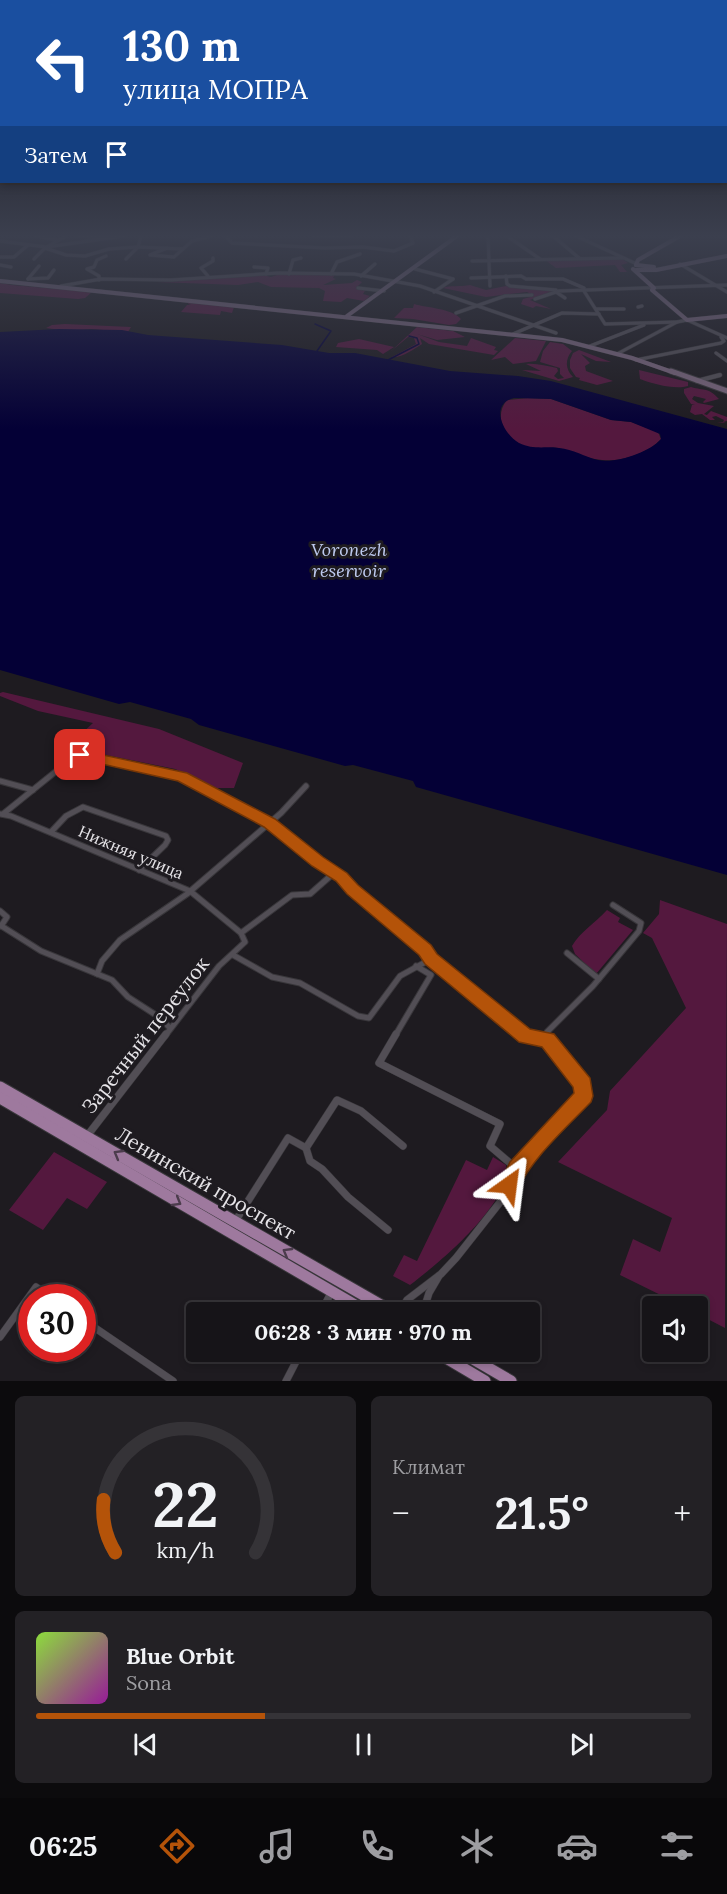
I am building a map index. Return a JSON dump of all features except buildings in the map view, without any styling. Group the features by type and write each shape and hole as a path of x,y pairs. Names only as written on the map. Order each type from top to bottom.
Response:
{"main road":[{"path":"198,300 513,334 590,346 727,391"},
{"path":"347,316 370,300"},
{"path":"664,300 687,320 727,316"},
{"name":"Ленинский проспект","path":"0,1087 375,1302"},
{"name":"Ленинский проспект","path":"0,1098 348,1302"},
{"path":"453,1362 485,1381"},
{"path":"478,1362 511,1381"}],"street":[{"path":"459,300 556,333"},
{"path":"456,313 472,305 491,300"},
{"path":"590,300 605,324 687,320 727,338"},
{"path":"596,309 624,309"},
{"path":"513,334 562,313 599,314"},
{"path":"617,354 677,322"},
{"path":"590,346 610,336 652,323"},
{"path":"636,360 724,341 708,330"},
{"path":"716,353 727,361"},
{"path":"697,381 720,375"},
{"path":"58,749 182,777 270,823 318,862 335,872 425,950 431,959 525,1036 547,1040"},
{"path":"1,814 80,755"},
{"path":"0,781 33,790"},
{"path":"97,974 104,960 125,936 167,910 190,891 292,805 306,786"},
{"path":"51,832 66,816 83,807 166,836 168,840 165,845 138,870"},
{"name":"Нижняя улица","path":"1,814 51,832 190,891 241,933"},
{"path":"241,933 292,895 310,894 335,872"},
{"path":"426,1302 441,1274 501,1201 517,1169 584,1096 583,1084 547,1040 547,1032 599,980 635,937 641,923 613,905"},
{"path":"0,911 7,917 1,925 41,951 112,980 128,997 159,1017 169,1028"},
{"name":"Заречный переулок","path":"87,1136 219,966 245,942 241,933"},
{"path":"567,952 599,980"},
{"path":"233,955 272,978 300,983 323,999 358,1016 369,1018 400,976 431,959"},
{"path":"416,966 431,975 379,1063 500,1124 490,1146 517,1169"},
{"path":"306,1148 337,1100 361,1111 403,1146"},
{"path":"235,1222 288,1138 306,1148 310,1161 322,1169 348,1197 388,1230"},
{"path":"406,1302 441,1274"},
{"path":"326,1302 331,1293"},
{"path":"0,1337 18,1312"},
{"path":"96,1329 173,1381"},
{"path":"286,1381 296,1362"}],"shaded area":[{"path":"522,300 531,300 551,309 536,306 533,308 521,304"},
{"path":"189,302 234,307 232,313 221,311 220,315 181,312 187,305 191,305 188,304"},
{"path":"414,304 445,310 461,319 456,324 449,325 394,318 404,308 413,308"},
{"path":"65,324 131,327 128,332 91,329 68,331 46,328"},
{"path":"417,327 453,331 465,337 437,340 417,334 439,342 467,346 471,338 496,347 494,350 498,351 494,355 429,344 420,338 422,344 404,355 392,357 416,344 414,338 408,337 390,352"},
{"path":"515,338 546,341 536,361 513,364 505,357 491,360"},
{"path":"359,339 394,347 383,354 377,350 336,347 338,343"},
{"path":"550,342 563,344 572,351 567,364 568,371 573,377 559,381 522,370 541,371 526,364 542,365 557,368 558,371 554,376 558,379 564,378 560,374 560,368 540,362 543,351"},
{"path":"579,350 611,362 596,361 581,354 590,363 585,366 586,371 613,381 597,385 579,380 580,378 576,377 570,368 570,360 573,353"},
{"path":"639,370 688,382 688,386 671,387 645,381 640,379"},
{"path":"691,387 709,391 719,399 704,403 706,399 694,396 692,399 698,403 714,406 704,414 707,415 711,411 727,417 727,421 723,422 724,420 716,416 712,417 715,420 710,420 702,414 695,415 690,412 692,405 695,405 691,404 684,389"},
{"path":"551,399 611,420 631,422 658,432 661,439 642,452 626,458 609,460 591,458 558,448 526,447 511,438 502,424 501,416 502,408 507,400"},
{"path":"3,692 159,729 243,763 234,788 217,788 175,769 67,747 93,723 38,711 0,696"},
{"path":"660,900 727,924 725,1328 708,1319 708,1296 663,1296 620,1275 633,1239 660,1252 672,1218 558,1162 607,1110 610,1091 686,1008 652,938 643,933 659,914"},
{"path":"607,910 620,918 618,922 633,930 596,974 575,954 572,946 583,932"},
{"path":"54,1152 107,1182 87,1209 67,1198 43,1230 9,1210"},
{"path":"493,1157 506,1165 505,1180 486,1214 438,1263 410,1285 393,1276 404,1255 417,1261 466,1160 487,1170"}],"water":[{"name":"Voronezh reservoir","path":"59,329 122,330 148,335 282,345 329,353 355,353 450,371 551,381 727,429 727,875 416,787 413,781 353,765 345,766 199,725 191,719 130,702 119,704 0,670 0,332","holes":["514,398 551,399 611,420 631,422 660,434 661,439 641,452 623,459 605,461 554,447 524,445 513,439 501,419 500,413 506,401"]}],"waterway":[{"path":"315,324 331,331 317,351"},
{"path":"388,360 419,344 417,338 409,336"}],"route":[{"path":"80,755 182,777 270,823 318,862 341,877 352,889 425,950 431,959 525,1036 547,1040 583,1084 584,1096 536,1146 517,1169 509,1185"}]}
